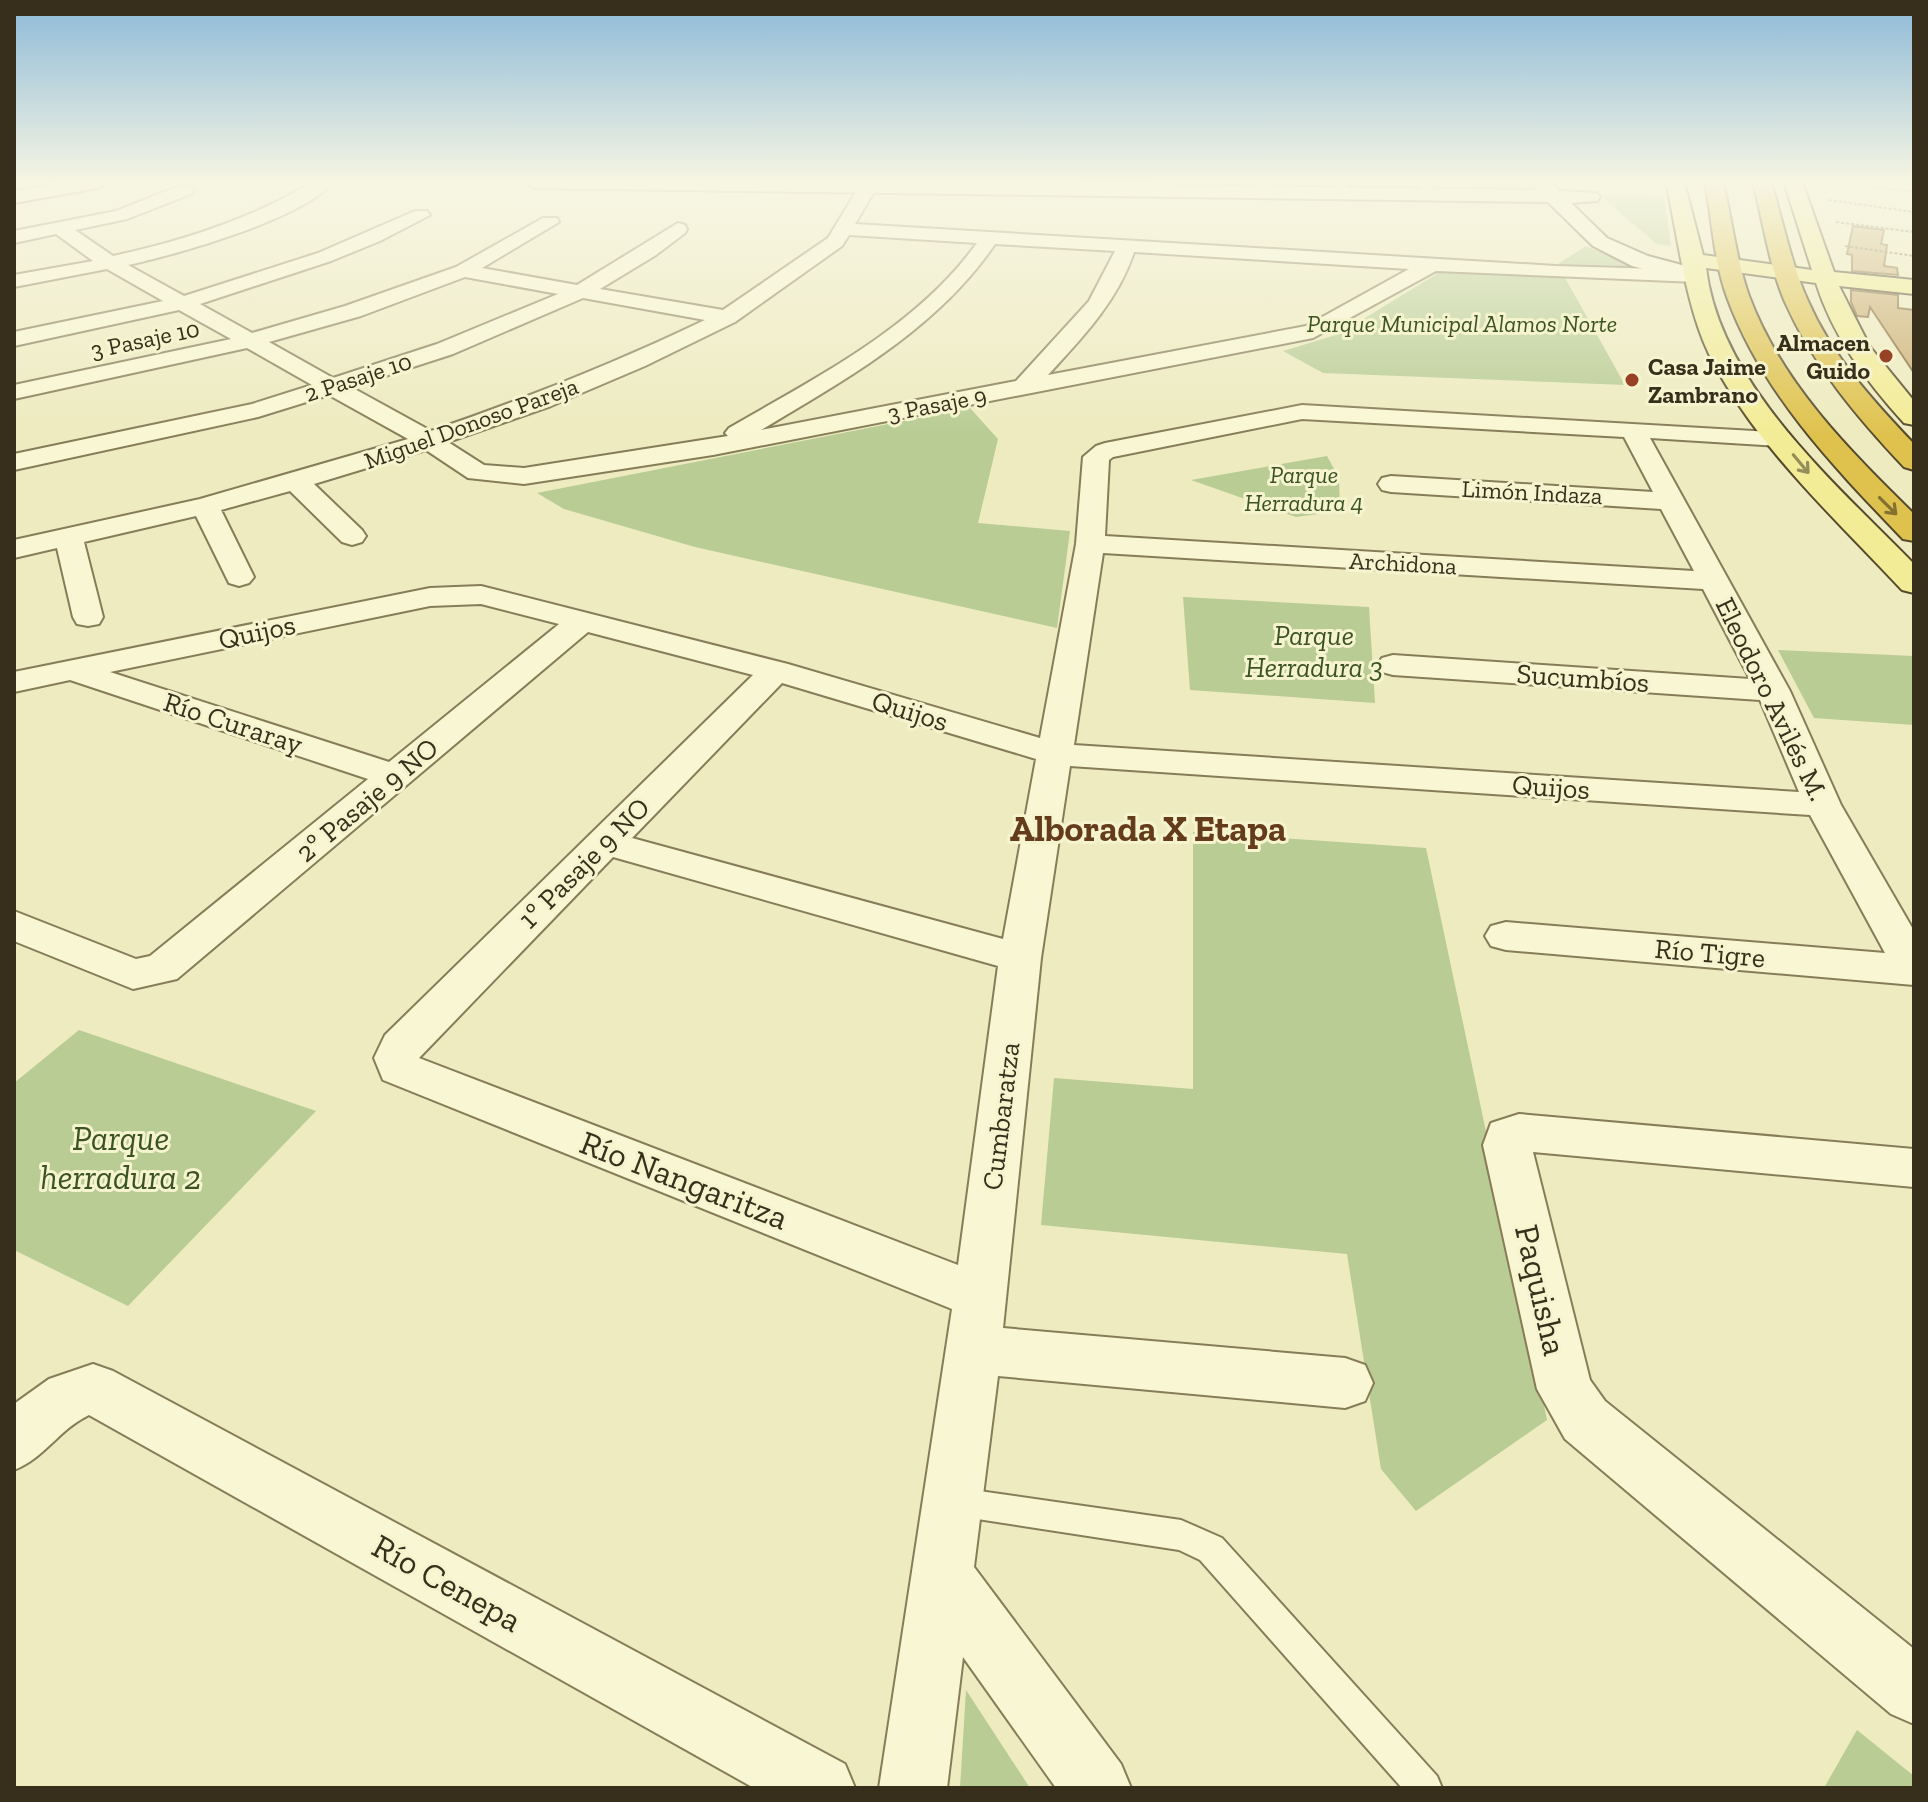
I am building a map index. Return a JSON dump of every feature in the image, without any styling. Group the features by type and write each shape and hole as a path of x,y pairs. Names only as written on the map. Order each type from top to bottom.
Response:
{"highway":[{"path":"1732,266 1737,294 1766,359 1800,408 1852,469 1914,532"},
{"path":"1787,266 1796,300 1831,364 1868,412 1914,461"}],"main road":[{"path":"1823,266 1829,286 1871,366 1914,417"},
{"path":"1914,299 1695,268 1697,288 1721,353 1752,402 1779,438 1867,537 1914,583"},
{"path":"1829,286 1914,287"}],"street":[{"path":"14,281 88,266"},
{"name":"3 Pasaje 9","path":"115,266 430,441 477,472 524,476 713,447 1313,331 1429,266"},
{"path":"14,339 181,303 296,266"},
{"name":"3 Pasaje 10","path":"14,392 149,367 248,342 353,311 472,266"},
{"name":"2 Pasaje 10","path":"14,462 258,410 445,349 578,293 625,266"},
{"name":"Miguel Donoso Pareja","path":"14,549 205,506 430,441 637,361 727,317 800,266"},
{"path":"713,447 859,358 932,307 970,266"},
{"path":"1024,387 1085,320 1118,266"},
{"path":"1477,266 1556,272 1695,268"},
{"path":"1680,266 1695,268"},
{"path":"1691,266 1695,268"},
{"path":"463,271 727,317"},
{"name":"Cumbaratza","path":"913,1788 974,1350 1020,958 1090,544 1096,457 1105,451 1302,412 1633,430"},
{"path":"1633,430 1779,438"},
{"name":"Eleodoro Avilés M.","path":"1633,430 1773,691 1823,805 1914,968"},
{"path":"296,482 352,536"},
{"name":"Limón Indaza","path":"1391,484 1672,501"},
{"path":"205,506 239,577"},
{"path":"69,539 88,617"},
{"name":"Archidona","path":"1090,544 1716,581"},
{"name":"Quijos","path":"14,682 452,594 481,595 776,671 1055,754 1823,805"},
{"name":"2º Pasaje 9 NO","path":"14,925 133,974 148,974 162,969 582,621"},
{"name":"Sucumbíos","path":"1393,665 1773,691"},
{"name":"Río Curaray","path":"70,670 395,776"},
{"name":"1º Pasaje 9 NO","path":"396,1058 401,1047 776,671"},
{"path":"604,842 1020,958"},
{"name":"Río Tigre","path":"1506,936 1914,968"},
{"name":"Río Nangaritza","path":"396,1058 399,1068 979,1296"},
{"name":"Paquisha","path":"1914,1168 1519,1132 1508,1136 1507,1145 1565,1389 1573,1406 1585,1420 1914,1691"},
{"path":"974,1350 1345,1383"},
{"name":"Río Cenepa","path":"14,1443 55,1403 71,1393 93,1389 821,1788"},
{"path":"942,1575 1097,1788"}],"lane":[{"path":"952,1502 1181,1535 1211,1549 1425,1788"}],"green space":[{"path":"1558,266 1635,266 1642,269"},
{"name":"Parque Municipal Alamos Norte","path":"1448,267 1564,276 1625,385 1323,373 1283,351 1339,334"},
{"path":"970,408 998,439 978,523 1070,531 1057,628 695,547 564,509 537,493"},
{"name":"Parque Herradura 4","path":"1327,456 1339,478 1340,511 1296,517 1191,480"},
{"name":"Parque Herradura 3","path":"1183,597 1369,607 1375,703 1190,690"},
{"path":"1778,650 1914,656 1914,725 1814,718"},
{"path":"1193,832 1426,848 1547,1420 1416,1511 1381,1469 1347,1254 1041,1225 1054,1078 1193,1089"},
{"name":"Parque herradura 2","path":"79,1030 316,1111 128,1306 14,1250 14,1083"},
{"path":"966,1690 1030,1788 960,1788"},
{"path":"1857,1730 1914,1776 1914,1788 1824,1788"}],"building":[{"path":"1852,266 1885,266 1897,268 1898,275 1852,271"},
{"path":"1851,290 1898,295 1898,308 1914,310 1914,373 1870,307 1868,317 1857,316 1851,302"}],"place":[{"name":"Almacen Guido","path":"1886,356"},
{"name":"Casa Jaime Zambrano","path":"1632,380"}],"district":[{"name":"Alborada X Etapa","path":"1148,828"}]}
